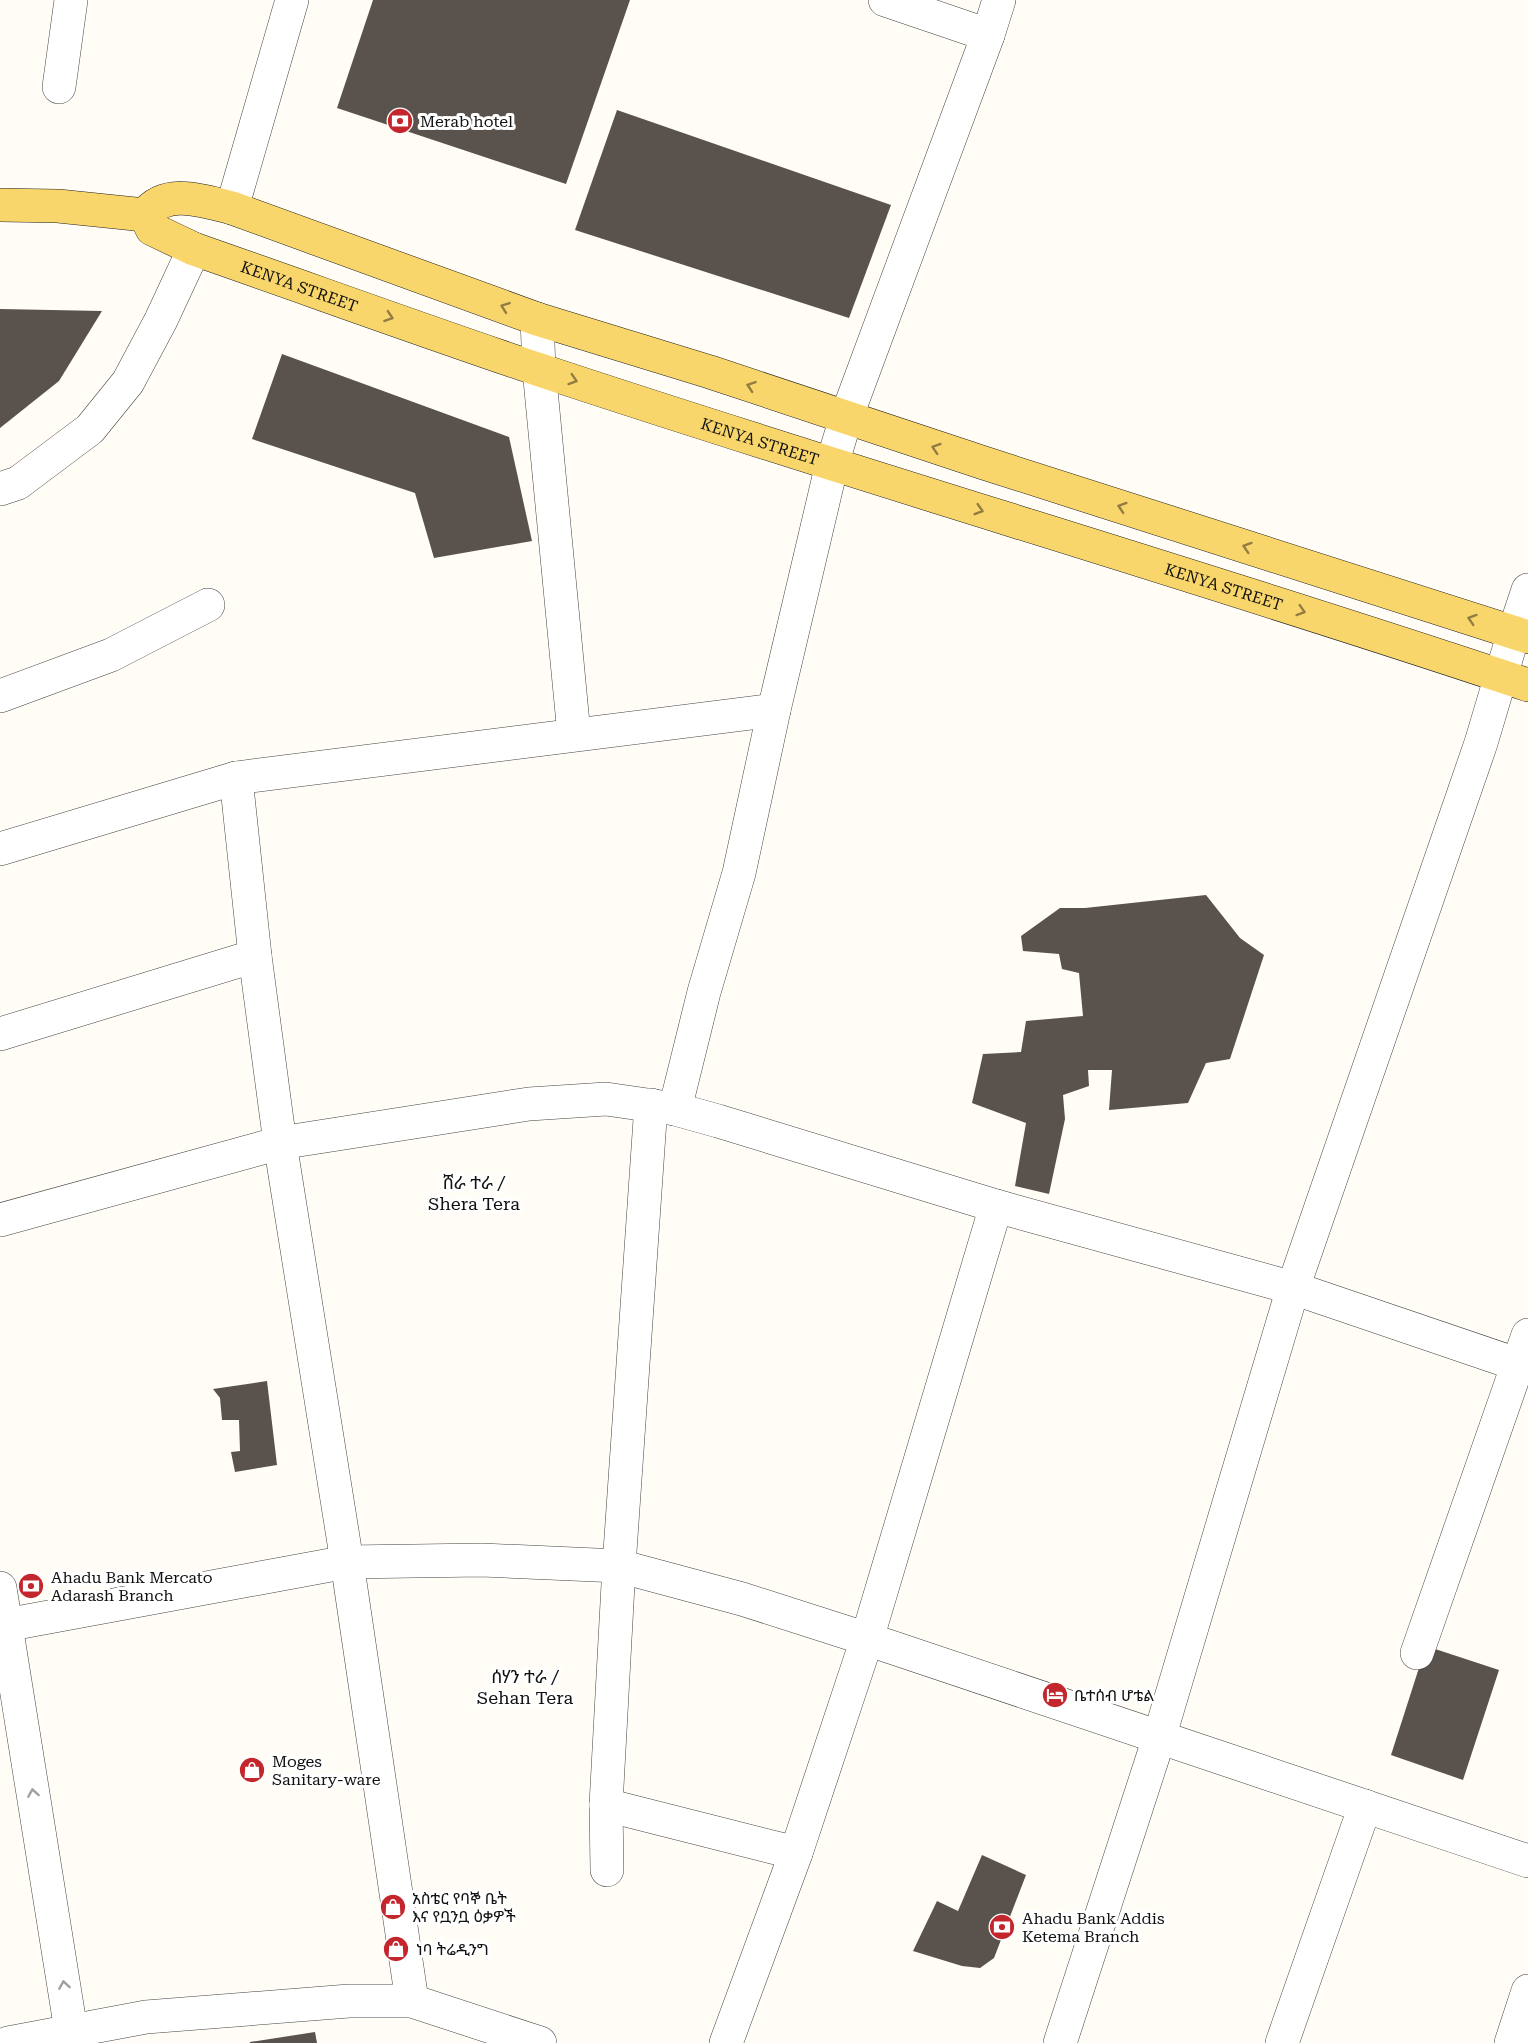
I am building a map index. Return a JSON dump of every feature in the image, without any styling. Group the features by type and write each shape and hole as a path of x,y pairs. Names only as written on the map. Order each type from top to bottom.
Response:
{"main road":[{"path":"0,206 58,206 145,215 152,205 169,198 189,198 232,208 537,319 710,372 846,418 1521,634"},
{"name":"KENYA STREET","path":"145,215 152,228 194,249 539,369 1514,681"}],"street":[{"path":"59,87 71,0"},
{"path":"232,208 292,0"},
{"path":"885,0 988,35"},
{"path":"607,1870 606,1805 619,1566 663,1107 704,992 740,873 774,710 832,464 846,418 999,0"},
{"path":"0,489 18,483 90,429 128,382 161,320 194,249"},
{"path":"537,319 539,369 574,734"},
{"path":"1060,2043 1159,1738 1293,1288 1481,743 1514,681 1528,590"},
{"path":"0,696 111,655 208,605"},
{"path":"0,849 236,778 774,710"},
{"path":"236,778 255,956 280,1143 347,1562 412,2001"},
{"path":"0,1034 255,956"},
{"path":"0,1220 280,1143 529,1104 606,1099 663,1107 769,1136 996,1206 1293,1288 1525,1356 1417,1653"},
{"path":"726,2043 796,1853 867,1638 996,1206"},
{"path":"3,1626 347,1562 482,1560 619,1566 742,1599 867,1638 1528,1861"},
{"path":"0,1588 3,1626 72,2038"},
{"path":"606,1805 796,1853"},
{"path":"1282,2043 1365,1806"},
{"path":"1511,2043 1528,1991"},
{"path":"8,2043 72,2038 146,2017 349,2001 412,2001 540,2043"}],"building":[{"path":"373,0 630,0 566,184 337,108"},
{"path":"617,110 891,205 849,318 575,230"},
{"path":"0,309 102,311 59,381 0,428"},
{"path":"282,354 509,437 532,541 434,558 415,493 252,439"},
{"path":"1206,895 1240,938 1264,955 1230,1059 1206,1063 1188,1103 1109,1110 1112,1070 1088,1070 1089,1086 1063,1095 1065,1119 1049,1194 1015,1186 1026,1123 972,1103 983,1054 1021,1052 1026,1021 1083,1016 1079,973 1062,969 1059,954 1023,951 1021,936 1060,908 1085,908"},
{"path":"267,1381 277,1465 235,1472 231,1452 240,1451 239,1420 222,1420 220,1398 213,1389"},
{"path":"1426,1646 1499,1670 1463,1780 1391,1755"},
{"path":"982,1855 1026,1875 994,1958 980,1968 962,1966 913,1951 937,1901 958,1911"},
{"path":"315,2032 317,2043 250,2043 250,2042"}],"place":[{"name":"Merab hotel","path":"400,121"},
{"name":"Ahadu Bank Mercato Adarash Branch","path":"31,1586"},
{"name":"ቤተሰብ ሆቴል","path":"1055,1695"},
{"name":"Moges Sanitary-ware","path":"252,1770"},
{"name":"አስቴር የባኞ ቤት እና የቧንቧ ዕቃዎች","path":"393,1907"},
{"name":"Ahadu Bank Addis Ketema Branch","path":"1002,1927"},
{"name":"ነባ ትሬዲንግ","path":"396,1949"}],"district":[{"name":"ሸራ ተራ / Shera Tera","path":"474,1192"},
{"name":"ሰሃን ተራ / Sehan Tera","path":"525,1686"}]}
